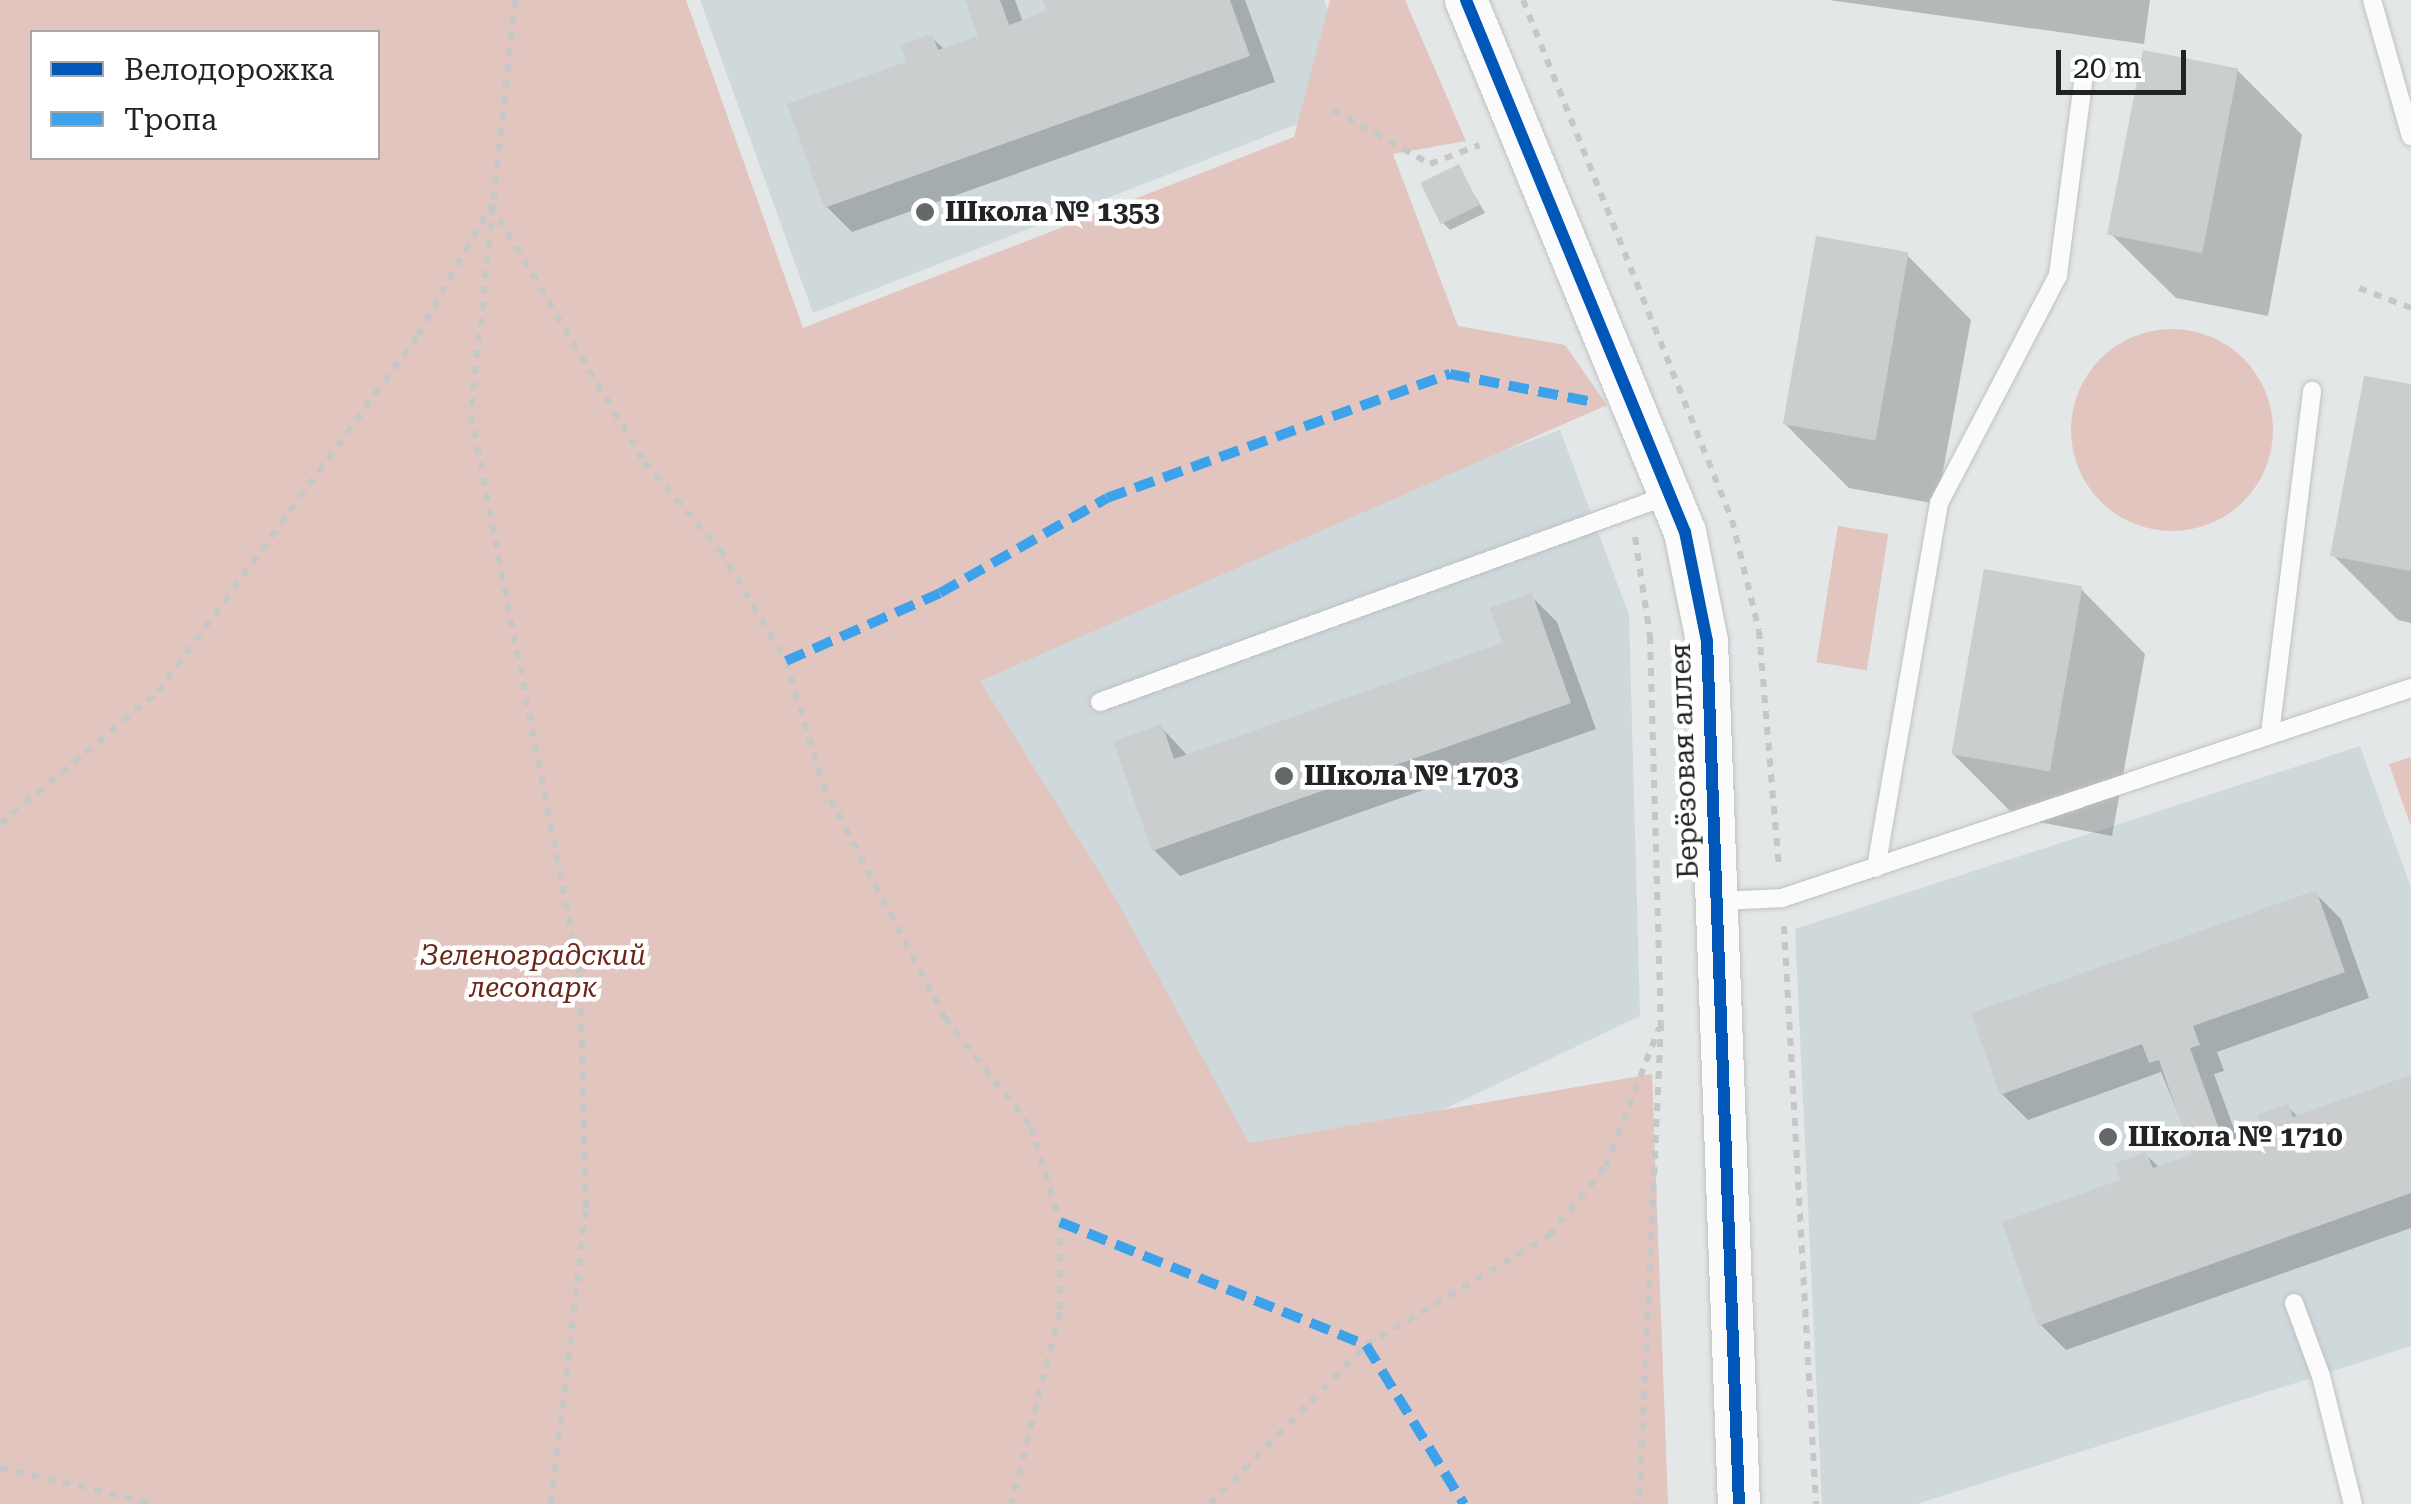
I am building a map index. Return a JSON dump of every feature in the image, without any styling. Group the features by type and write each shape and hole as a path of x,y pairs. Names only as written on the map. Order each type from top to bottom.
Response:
{"street":[{"name":"Берёзовая аллея","path":"1466,0 1685,532 1708,641 1739,1504"}],"lane":[{"path":"2372,0 2411,137"},
{"path":"1876,868 1939,503 2058,275 2084,74"},
{"path":"2270,734 2312,391"},
{"path":"1100,702 1670,495"},
{"path":"1716,900 1782,898 2411,688"},
{"path":"2294,1303 2321,1376 2353,1504"}],"path":[{"path":"515,0 471,415 580,976 586,1210 551,1504"},
{"path":"1334,110 1430,164 1480,145"},
{"path":"1472,127 1488,163"},
{"path":"0,824 158,692 418,335 492,205"},
{"path":"492,205 644,462 720,550 786,661 832,802 946,1018 1031,1127 1060,1222 1060,1312 1012,1504"},
{"path":"2358,288 2411,308"},
{"path":"1626,510 1650,636 1661,1023 1638,1504"},
{"path":"1782,898 1816,1504"},
{"path":"1210,1504 1366,1345 1549,1236 1606,1166 1661,1023"},
{"path":"0,1468 156,1504"}],"shaded area":[{"name":"Школа № 1353","path":"700,0 1324,0 1364,98 813,313"},
{"name":"Школа № 1703","path":"1560,430 1629,615 1640,1016 1274,1190 940,658"},
{"name":"Школа № 1710","path":"2360,746 2411,888 2411,1346 1917,1504 1822,1504 1795,929"}],"green space":[{"name":"Зеленоградский лесопарк","path":"0,0 686,0 803,328 1294,137 1330,0 1405,0 1466,141 1393,154 1458,326 1565,345 1607,405 980,681 1116,899 1249,1143 1652,1074 1668,1504 0,1504"},
{"path":"2172,329 2211,337 2243,359 2265,391 2273,430 2265,469 2243,501 2211,523 2172,531 2133,523 2101,501 2079,469 2071,430 2079,391 2101,359 2133,337"},
{"path":"1838,526 1888,534 1867,670 1816,662"},
{"path":"2411,757 2411,827 2389,764"}],"building":[{"path":"965,0 1000,0 1009,25 1047,11 1043,0 1230,0 1250,56 824,208 787,104 906,62 900,45 932,34 938,50 978,36"},
{"path":"2143,50 2238,69 2202,253 2107,235"},
{"path":"1459,164 1479,205 1441,224 1420,183"},
{"path":"1816,236 1909,252 1875,440 1783,424"},
{"path":"2364,376 2411,384 2411,571 2330,556"},
{"path":"1984,569 2082,586 2050,772 1951,754"},
{"path":"1532,593 1571,703 1152,851 1113,741 1162,724 1174,759 1502,643 1490,608"},
{"path":"2316,890 2345,972 2193,1026 2200,1045 2190,1048 2224,1143 2262,1129 2257,1115 2288,1104 2293,1117 2411,1075 2411,1193 2038,1326 2002,1222 2120,1180 2115,1163 2146,1152 2153,1168 2192,1154 2159,1060 2149,1063 2142,1044 2000,1095 1971,1013"}],"marked path":[{"path":"786,661 940,593 1107,498 1450,374 1588,401"},
{"path":"1060,1222 1366,1345 1464,1504"}],"cycle path":[{"path":"1466,0 1685,532 1707,641 1739,1504"}],"place":[{"name":"Школа № 1353","path":"925,212"},
{"name":"Школа № 1703","path":"1284,776"},
{"name":"Школа № 1710","path":"2108,1137"}]}
